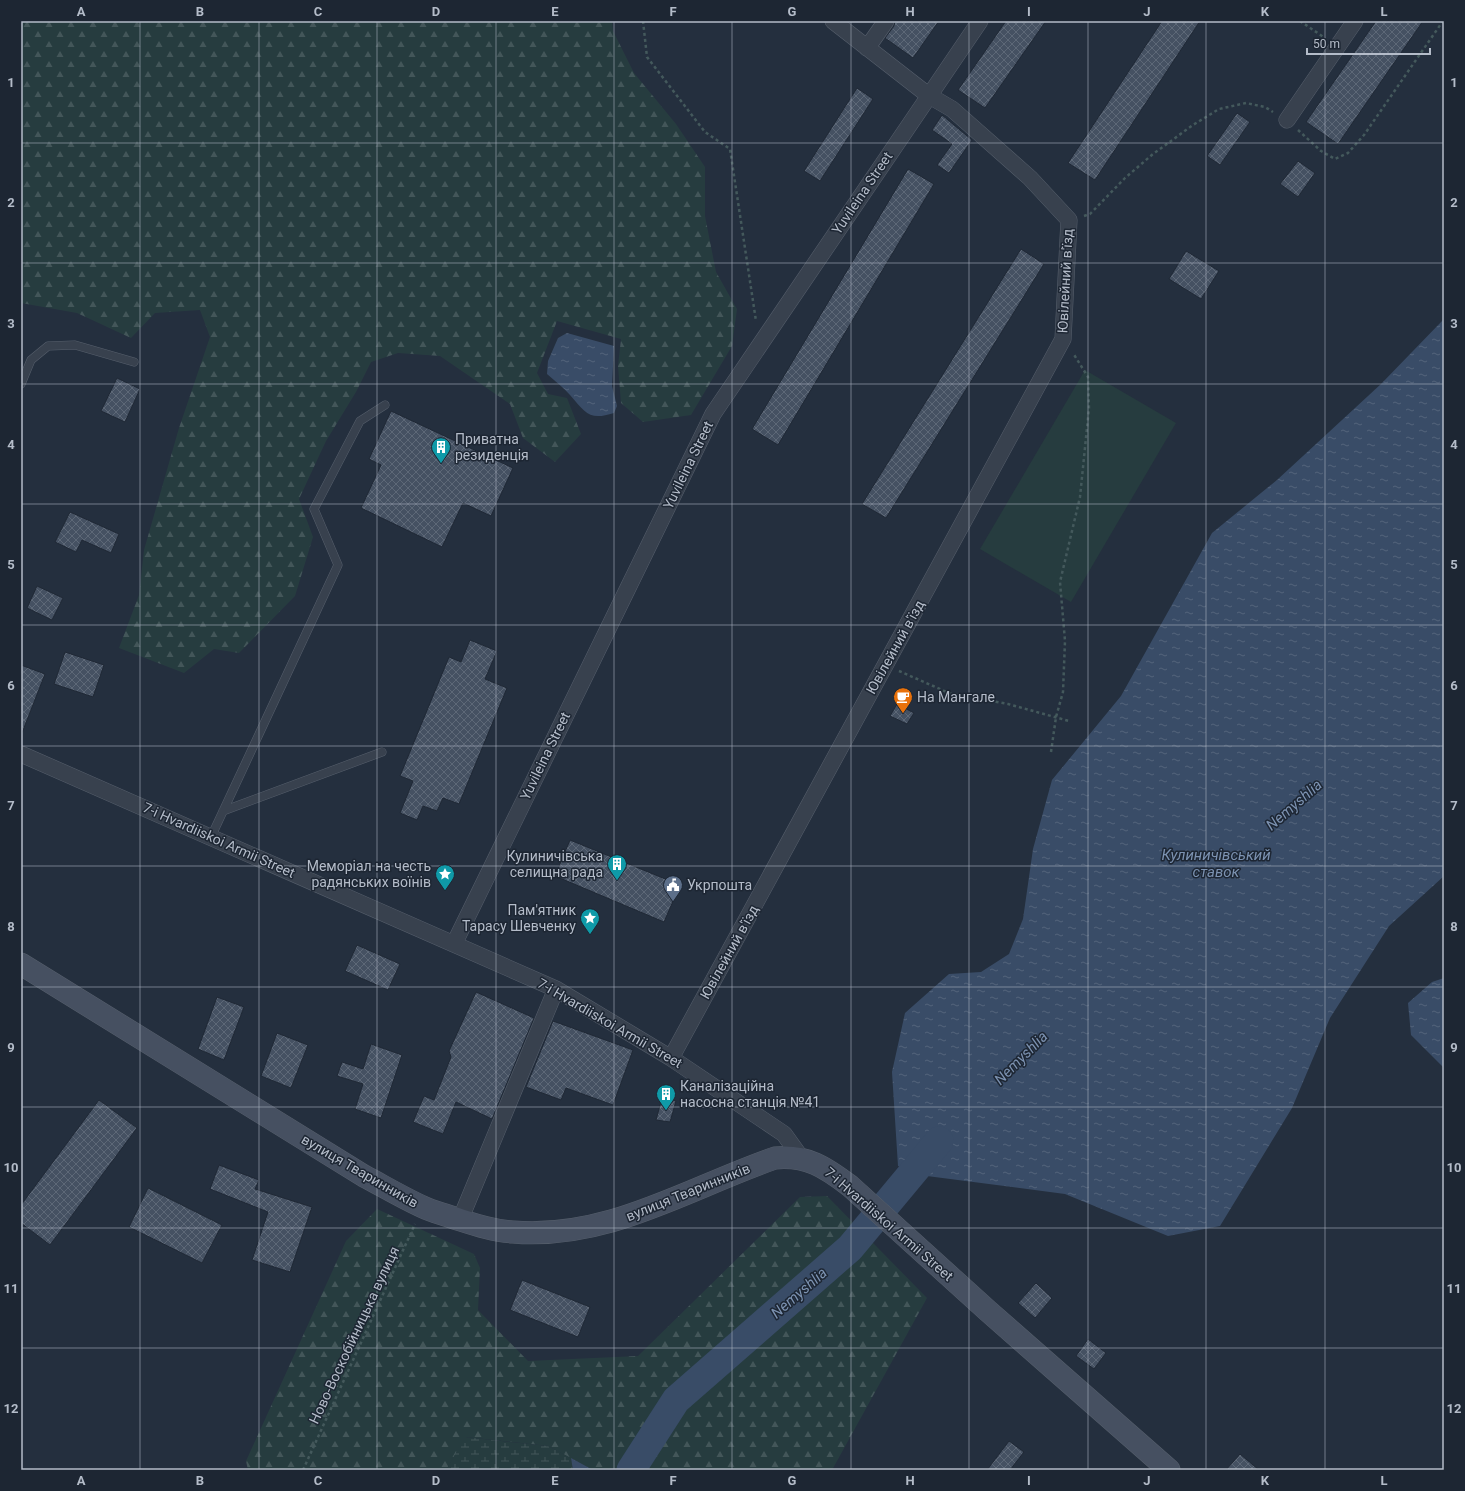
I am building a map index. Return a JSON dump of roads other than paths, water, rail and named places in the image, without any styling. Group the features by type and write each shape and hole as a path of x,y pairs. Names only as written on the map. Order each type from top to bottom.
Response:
{"main road":[{"name":"вулиця Тваринників","path":"21,964 364,1176 423,1208 488,1228 511,1232 542,1233 589,1227 618,1220 648,1209 775,1158 789,1157 802,1159"},
{"name":"7-i Hvardiiskoi Armii Street","path":"802,1159 819,1164 850,1186 988,1311 1169,1470"}],"street":[{"path":"832,21 928,95"},
{"path":"867,48 886,21"},
{"name":"Yuvileina Street","path":"454,944 713,414 928,95 980,21"},
{"path":"1287,120 1355,21"},
{"name":"Ювілейний в'їзд","path":"671,1058 1063,339 1068,220 1030,178 952,109 928,95"},
{"name":"7-i Hvardiiskoi Armii Street","path":"21,754 556,989 671,1058 784,1134 802,1159"},
{"path":"460,1220 556,989"}],"lane":[{"path":"21,384 31,360 48,346 75,345 134,362"},
{"path":"211,837 338,565 314,509 360,421 385,405"},
{"path":"223,811 382,752"}],"water":[{"name":"Кулиничівський ставок","path":"1444,319 1444,876 1389,926 1330,1018 1292,1108 1220,1226 1168,1236 1065,1194 927,1176 898,1166 892,1072 905,1013 949,974 981,972 1009,954 1023,919 1033,849 1052,780 1121,696 1212,533 1277,480 1381,384"},
{"path":"567,333 614,346 612,386 617,406 614,413 599,416 589,414 584,411 565,390 547,374 548,361 558,338"},
{"path":"1444,978 1444,1068 1411,1035 1408,1003 1432,982"},
{"path":"571,1458 593,1470 573,1470"}],"waterway":[{"name":"Nemyshlia","path":"631,1470 676,1400 850,1248 939,1141"}],"place":[{"name":"Приватна резиденція","path":"441,464"},
{"name":"На Мангале","path":"903,714"},
{"name":"Кулиничівська селищна рада","path":"617,881"},
{"name":"Меморіал на честь радянських воїнів","path":"445,891"},
{"name":"Укрпошта","path":"673,902"},
{"name":"Пам'ятник Тарасу Шевченку","path":"590,935"},
{"name":"Каналізаційна насосна станція №41","path":"666,1111"}]}
